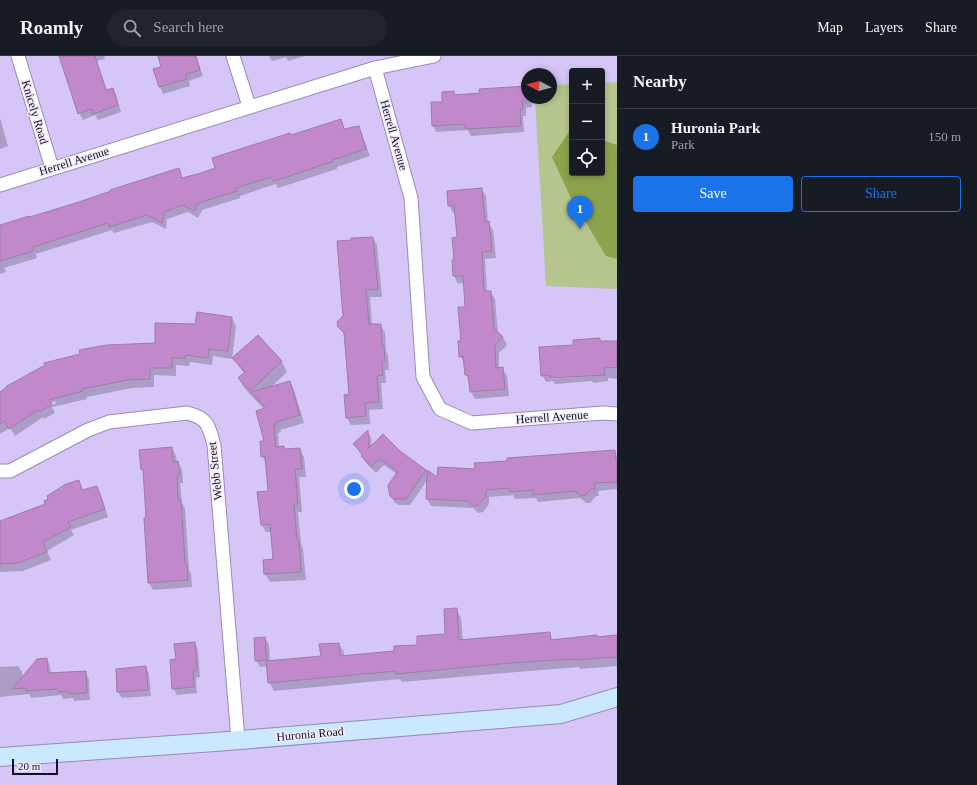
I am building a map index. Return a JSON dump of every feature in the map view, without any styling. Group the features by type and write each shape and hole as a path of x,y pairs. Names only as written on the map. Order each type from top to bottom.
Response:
{"main road":[{"name":"Huronia Road","path":"0,757 238,740 561,714 617,697"}],"street":[{"name":"Knicely Road","path":"18,56 52,168"},
{"path":"233,56 249,106"},
{"path":"374,68 434,56"},
{"name":"Herrell Avenue","path":"0,184 374,68 412,198 423,377 440,409 472,423 603,413 617,414"},
{"name":"Webb Street","path":"0,471 10,471 88,430 109,422 187,414 199,416 209,426 214,445 238,740"}],"green space":[{"path":"617,82 617,289 546,286 535,104 557,104 557,85 569,84 569,176 605,176 605,83"},
{"path":"569,132 569,176 605,176 605,141 617,145 617,259 606,256 570,196 552,157"}],"building":[{"path":"59,56 95,56 106,90 113,88 118,105 93,114 91,109 78,114"},
{"path":"158,56 196,56 200,70 186,74 187,79 159,87 153,69 161,67"},
{"path":"521,86 521,104 522,104 523,109 520,110 521,126 466,129 465,124 432,126 431,102 442,102 442,92 454,91 454,95 480,93 479,89"},
{"path":"341,119 344,129 359,126 366,149 287,177 273,181 271,177 236,188 237,191 198,203 194,211 183,205 164,212 162,223 147,215 109,227 108,223 33,247 34,251 0,261 0,225 79,202 111,191 110,190 179,168 182,178 201,173 215,168 212,158 290,133 291,135"},
{"path":"482,188 485,222 489,221 492,251 482,252 484,291 491,291 494,328 503,337 495,345 496,368 503,367 505,389 470,392 468,375 465,375 463,356 459,357 458,341 461,341 458,307 465,307 463,276 453,276 452,260 454,260 452,238 457,237 454,205 448,206 447,191"},
{"path":"373,237 378,289 366,290 369,324 381,324 382,346 384,346 385,362 382,363 383,375 377,376 379,402 365,403 366,416 346,418 344,395 349,394 344,333 338,327 337,322 343,316 337,241 351,240 351,238"},
{"path":"197,312 232,317 228,351 209,349 208,358 186,355 185,358 172,358 172,368 150,368 150,379 127,380 83,389 83,391 49,400 52,405 39,412 38,410 9,429 4,421 0,424 0,392 7,386 45,365 44,363 80,354 79,350 107,345 155,343 155,323 195,324"},
{"path":"258,335 282,361 250,391 238,378 245,372 232,358"},
{"path":"600,338 600,341 617,341 617,368 604,367 605,375 550,378 550,375 541,376 539,347 573,345 573,340"},
{"path":"290,381 300,415 276,422 277,424 274,425 276,447 284,446 284,449 300,448 302,469 295,469 298,504 294,504 297,540 299,540 301,572 264,574 263,560 273,559 270,524 261,525 257,492 268,491 265,456 261,457 260,441 264,441 256,411 265,408 251,392"},
{"path":"368,430 369,448 383,434 400,451 426,470 406,499 394,499 390,496 388,485 398,471 380,459 371,467 361,456 363,454 353,444"},
{"path":"172,447 173,462 178,461 180,475 177,476 178,500 181,500 185,564 187,564 188,580 148,583 143,469 141,470 139,450"},
{"path":"615,450 617,461 617,482 595,483 595,489 591,489 586,495 581,496 575,491 533,495 533,490 510,492 509,488 486,490 486,497 478,505 473,506 468,501 426,499 427,470 437,477 438,467 475,469 474,463 507,461 507,458"},
{"path":"79,480 82,490 97,486 105,509 68,522 71,527 43,542 47,552 18,563 0,564 0,521 45,504 44,501 48,499 47,496 66,484"},
{"path":"457,608 459,640 550,632 551,640 597,635 597,637 617,635 617,657 511,663 396,674 396,671 268,683 266,661 321,656 319,644 339,643 340,656 394,651 394,646 417,645 417,636 445,634 444,609"},
{"path":"265,637 267,660 255,661 254,638"},
{"path":"195,642 197,671 193,671 194,687 172,689 170,660 176,659 174,644"},
{"path":"47,658 48,673 86,671 87,693 70,694 69,692 58,692 58,689 26,691 26,688 12,689 37,659"},
{"path":"146,666 148,690 117,692 116,669"}],"place":[{"name":"Huronia Park","path":"580,229"}]}
